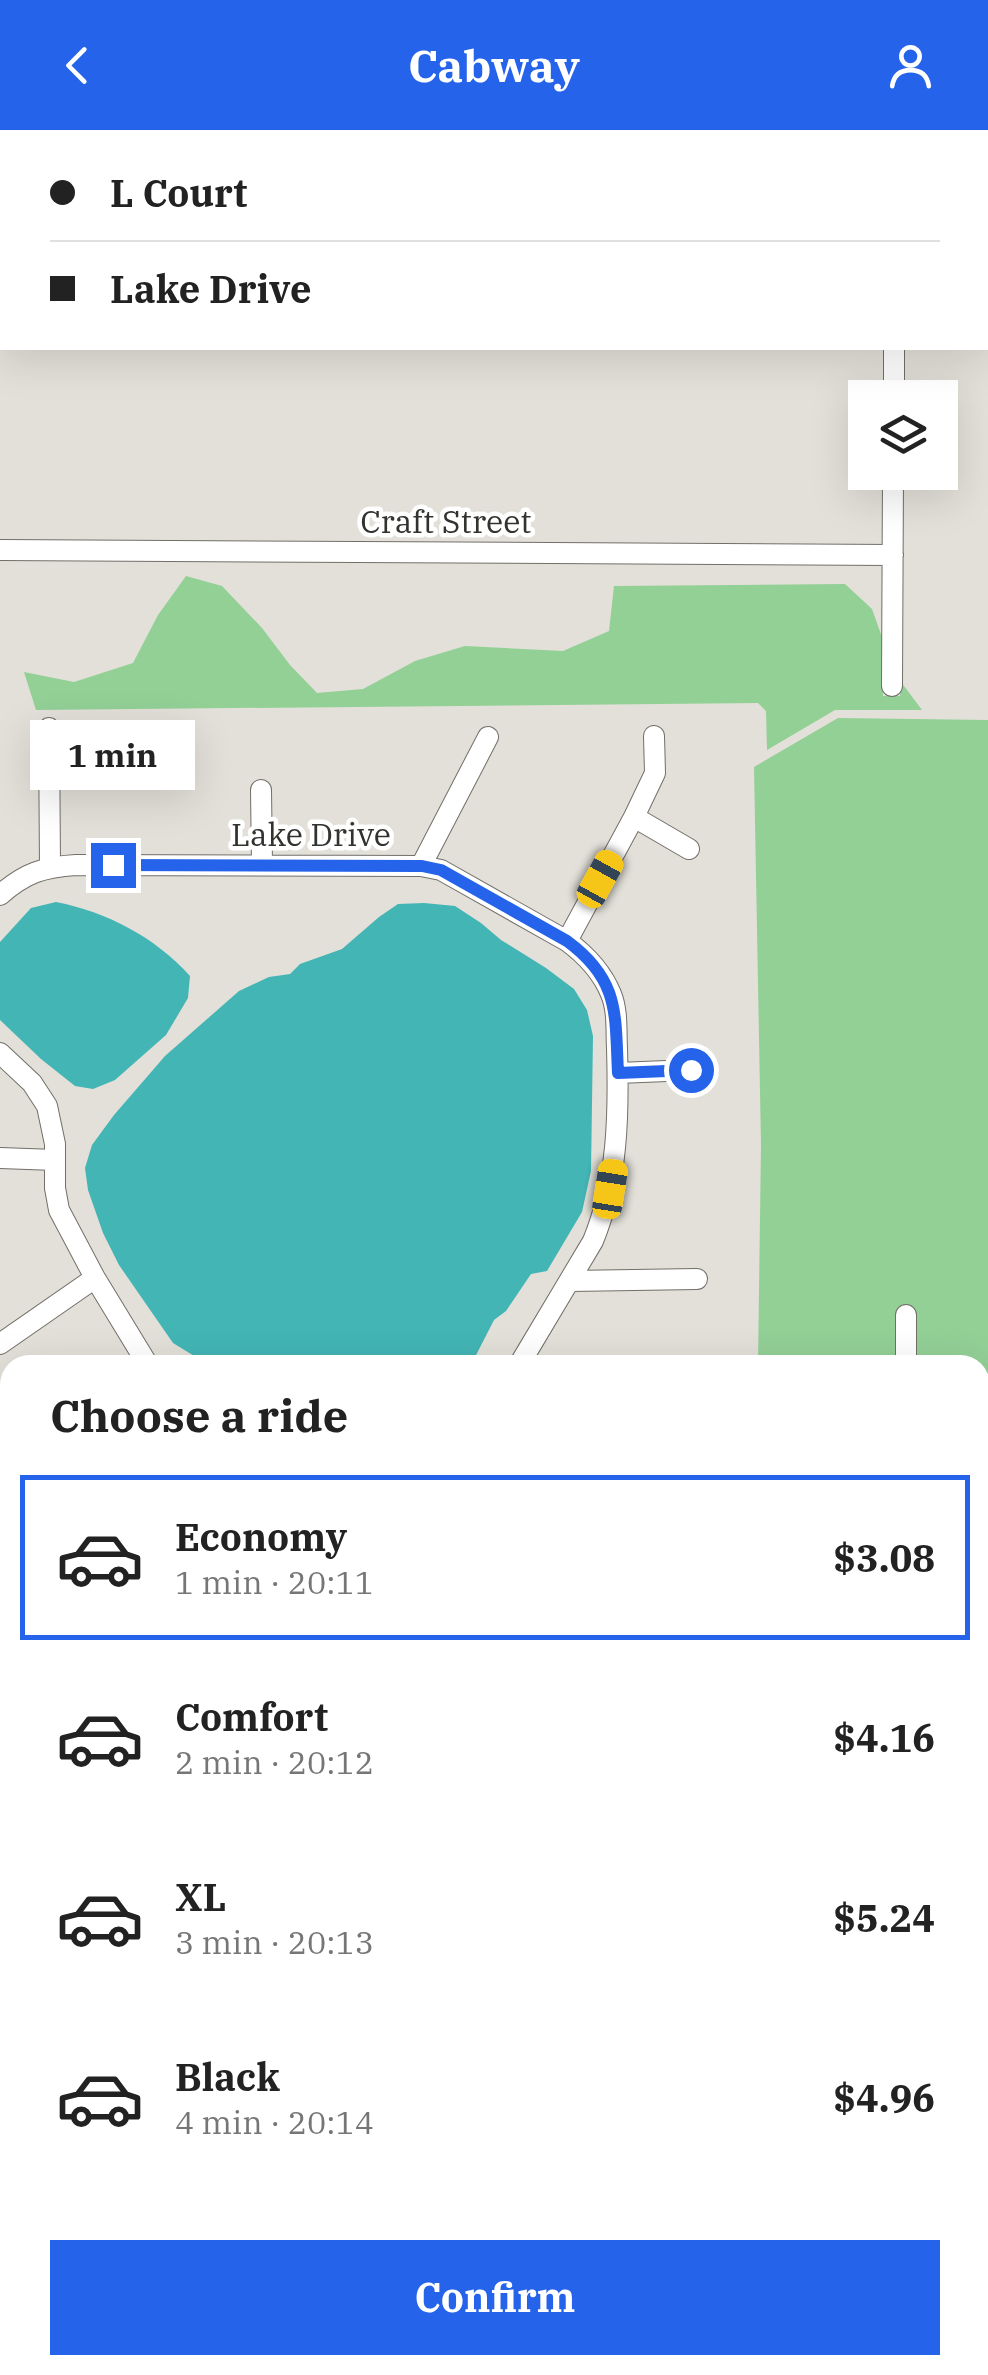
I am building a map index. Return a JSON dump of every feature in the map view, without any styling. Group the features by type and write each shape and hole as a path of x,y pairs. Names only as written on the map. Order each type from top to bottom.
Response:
{"street":[{"path":"894,350 894,380"},
{"path":"892,686 893,490"},
{"name":"Craft Street","path":"0,550 892,554"},
{"path":"49,728 50,867"},
{"path":"567,941 655,773 654,736"},
{"path":"422,866 488,737"},
{"path":"260,790 262,865"},
{"path":"634,817 689,849"},
{"name":"Lake Drive","path":"0,896 25,876 50,867 76,865 422,866 441,870 582,952 598,971 615,1008 616,1154 602,1219 525,1355"},
{"path":"0,1053 32,1083 47,1106 54,1130 55,1188 66,1227 142,1355"},
{"path":"618,1073 691,1070"},
{"path":"0,1158 55,1160"},
{"path":"0,1344 95,1278"},
{"path":"570,1280 697,1278"},
{"path":"906,1315 906,1355"}],"green space":[{"path":"186,576 222,586 317,693 363,689 415,661 465,646 563,651 609,631 614,586 845,584 872,609 883,640 883,696 900,696 901,682 922,710 835,710 767,750 766,711 758,703 36,710 24,672 74,682 133,663 158,615"},
{"path":"838,718 988,720 988,1355 758,1355 761,1145 754,767"}],"water":[{"path":"56,902 94,912 129,928 161,949 190,976 188,998 166,1035 115,1080 93,1089 75,1086 0,1020 0,942 31,908"},
{"path":"398,904 455,906 574,989 587,1010 593,1036 591,1171 582,1212 547,1271 531,1274 506,1311 494,1320 476,1355 193,1355 173,1343 119,1265 103,1233 85,1168 92,1145 165,1056 239,991 269,977 290,974 300,964 342,949"}],"route":[{"path":"113,865 422,866 441,870 582,952 598,971 615,1008 618,1073 691,1070"}]}
